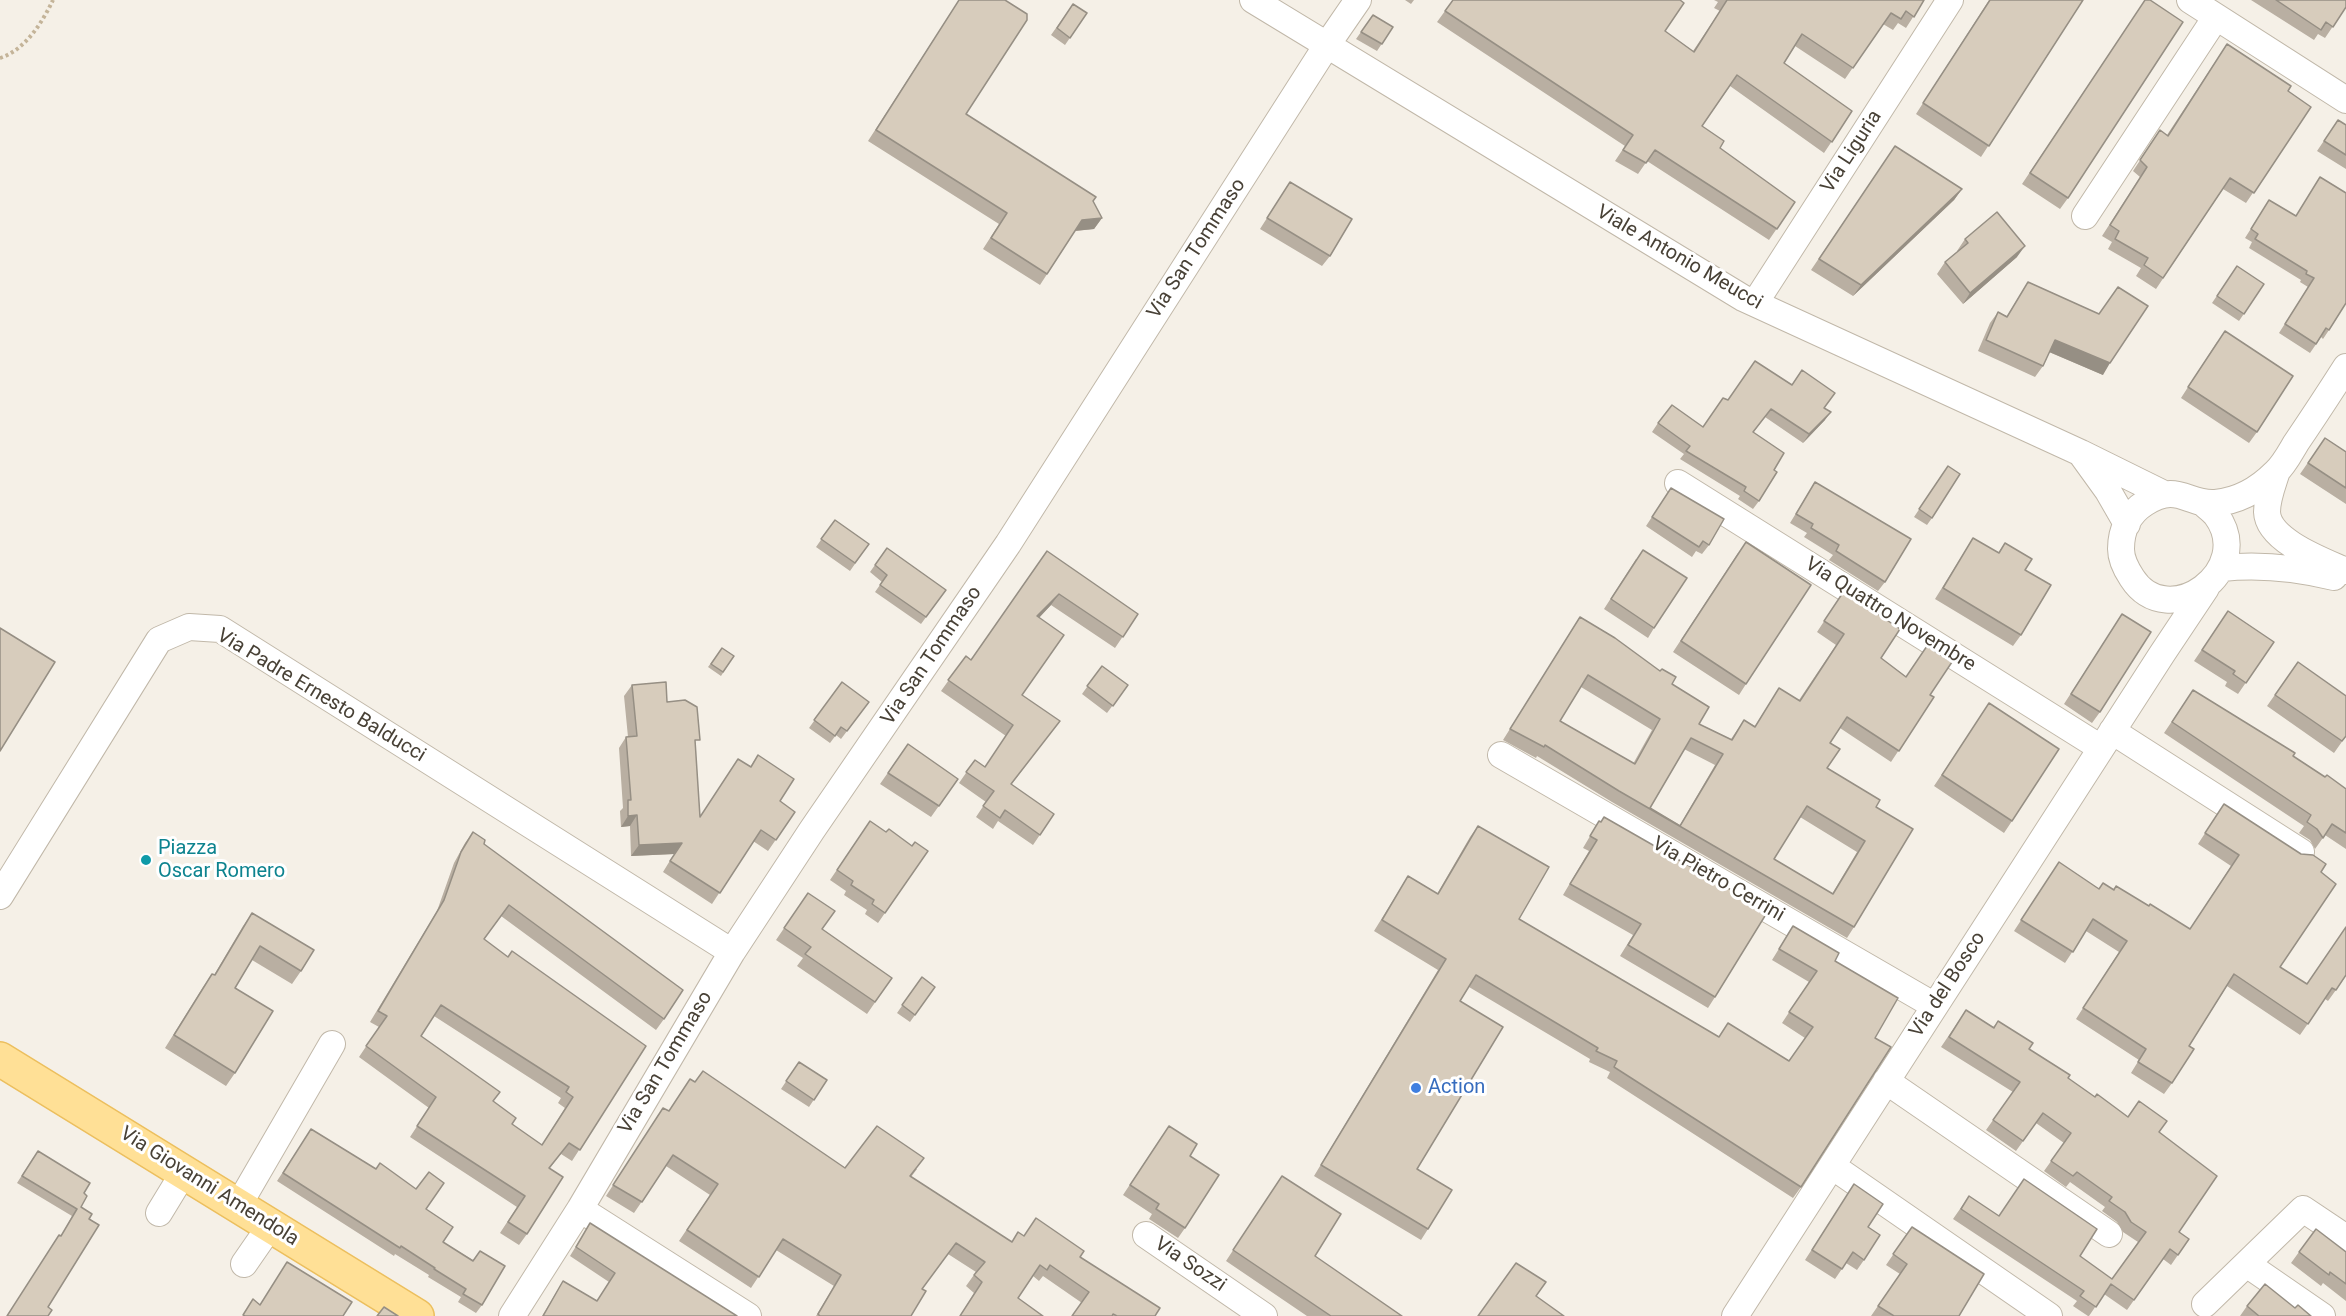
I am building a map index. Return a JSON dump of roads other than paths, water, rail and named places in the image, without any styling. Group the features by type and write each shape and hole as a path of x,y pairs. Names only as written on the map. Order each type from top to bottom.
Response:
{"main road":[{"name":"Via Giovanni Amendola","path":"0,1059 417,1316"}],"street":[{"name":"Viale Antonio Meucci","path":"1252,0 1743,298 2164,494"},
{"name":"Via San Tommaso","path":"512,1316 580,1209 732,952 812,830 1008,544 1358,0"},
{"name":"Via Liguria","path":"1755,303 1950,0"},
{"path":"2190,0 2346,100"},
{"path":"2085,216 2216,17"},
{"path":"2346,367 2277,471 2259,487 2241,496 2216,502 2202,502 2183,494 2164,494 2154,497 2138,507 2127,524 2123,532 2121,550 2125,566 2134,582 2156,596 2174,599 2190,597 2214,578 2253,565 2310,571 2346,580"},
{"name":"Viale Antonio Meucci","path":"2080,453 2108,491 2127,524"},
{"path":"2277,471 2267,514 2273,526 2291,544 2346,571"},
{"name":"Via Quattro Novembre","path":"1678,483 2301,852"},
{"name":"Via del Bosco","path":"1735,1316 2162,654 2214,578 2226,550 2224,531 2216,515 2202,502"},
{"path":"2156,596 2162,623 2162,654"},
{"name":"Via Padre Ernesto Balducci","path":"0,896 159,640 189,627 220,629 732,952"},
{"name":"Via Pietro Cerrini","path":"1501,755 1935,1006"},
{"path":"238,1206 332,1044"},
{"path":"1886,1081 2109,1234"},
{"path":"1832,1166 2049,1316"},
{"path":"159,1213 184,1172"},
{"path":"580,1209 748,1316"},
{"path":"2205,1304 2248,1265 2303,1209 2346,1238"},
{"path":"244,1264 271,1225"},
{"name":"Via Sozzi","path":"1146,1235 1264,1316"},
{"path":"2248,1265 2322,1316"}],"place":[{"name":"Piazza Oscar Romero","path":"146,860"},
{"name":"Action","path":"1416,1088"}]}
